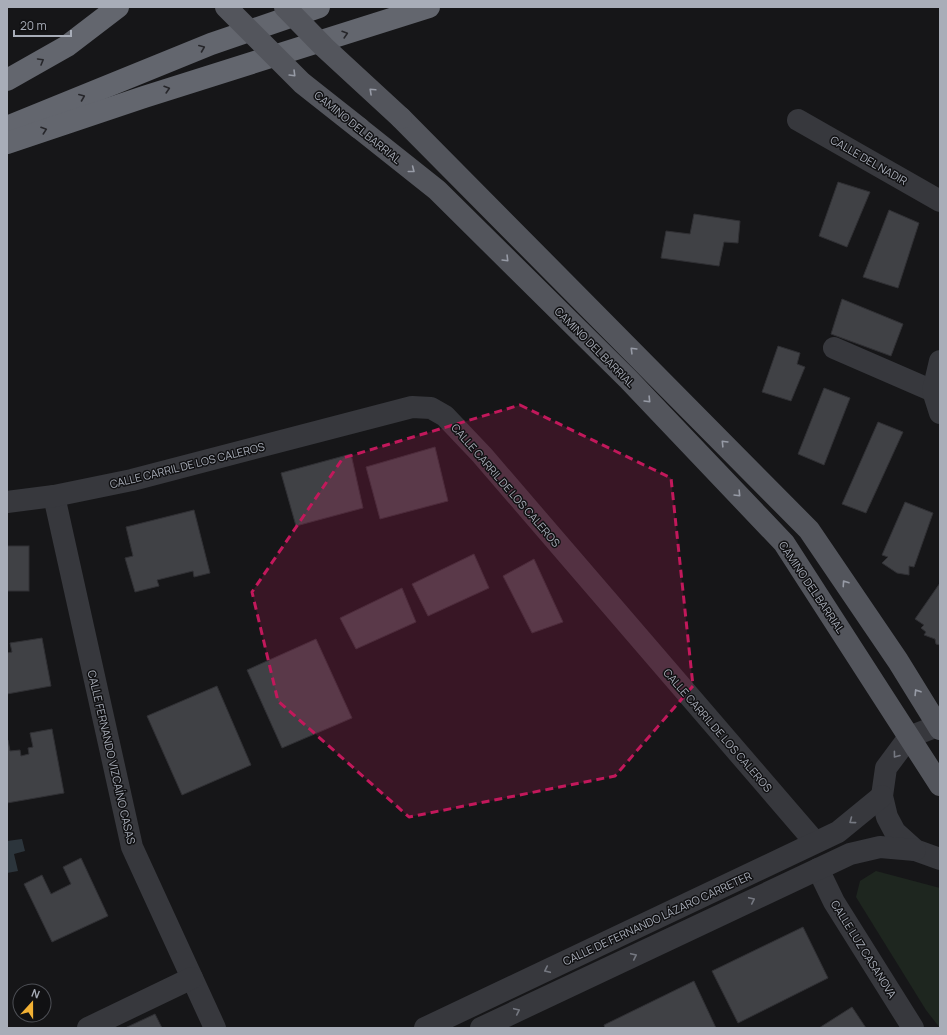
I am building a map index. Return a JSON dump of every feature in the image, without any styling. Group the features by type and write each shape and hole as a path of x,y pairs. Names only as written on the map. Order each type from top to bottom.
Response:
{"highway":[{"path":"7,80 67,46 118,7"},
{"path":"7,127 211,44 319,7"},
{"path":"7,143 144,97 429,7"}],"main road":[{"name":"CAMINO DEL BARRIAL","path":"226,7 302,83 437,190 628,379 784,543 940,785"},
{"path":"285,7 324,47 400,118 809,530 898,661 939,726"}],"street":[{"name":"CALLE DEL NADIR","path":"798,120 940,201"},
{"path":"834,348 933,391"},
{"path":"940,361 933,391 940,413"},
{"name":"CALLE CARRIL DE LOS CALEROS","path":"7,502 54,496 132,480 412,407 431,408 446,416 482,455 815,842"},
{"name":"CALLE FERNANDO VIZCAÍNO CASAS","path":"54,496 132,847 215,1028"},
{"path":"914,850 895,832 887,817 882,796 886,768 909,738 939,726"},
{"name":"CALLE DE FERNANDO LÁZARO CARRETER","path":"425,1028 838,832 882,796"},
{"path":"481,1028 850,854 880,847 914,850 940,859"},
{"name":"CALLE LUZ CASANOVA","path":"818,869 834,902 913,1028"},
{"path":"88,1028 192,978"}],"highlighted area":[{"path":"520,405 671,478 693,686 615,776 409,817 278,701 252,592 343,458"}],"shaded area":[{"path":"22,839 25,851 14,854 18,871 7,873 7,841"},
{"path":"876,871 940,888 940,1028 926,1010 856,897 860,881"}],"building":[{"path":"838,182 870,192 847,247 819,236"},
{"path":"889,210 919,223 898,288 863,277"},
{"path":"694,214 740,221 738,243 724,242 719,266 661,258 666,231 690,234"},
{"path":"842,299 903,324 891,356 831,334"},
{"path":"778,346 800,353 797,364 805,367 791,401 762,392"},
{"path":"824,388 850,398 824,465 798,454"},
{"path":"878,422 903,432 866,513 842,504"},
{"path":"435,447 448,501 380,519 366,467"},
{"path":"351,454 363,508 296,526 281,473"},
{"path":"905,502 933,513 914,567 909,566 909,575 897,573 882,563 888,557 882,555"},
{"path":"194,510 210,573 194,577 193,571 157,580 159,586 135,592 125,558 133,556 126,527"},
{"path":"7,546 29,546 29,591 7,591"},
{"path":"474,554 489,588 428,616 412,584"},
{"path":"534,559 563,622 532,633 503,576"},
{"path":"940,583 940,645 936,644 935,639 924,635 926,632 921,628 924,625 915,619"},
{"path":"402,588 416,622 356,649 340,618"},
{"path":"42,638 51,686 7,694 7,653 12,652 10,643"},
{"path":"316,639 352,718 282,748 247,670"},
{"path":"217,686 251,765 182,795 147,716"},
{"path":"52,729 64,793 7,803 7,740 10,751 20,750 21,756 29,754 28,748 33,747 30,733"},
{"path":"81,858 108,916 52,942 24,884 42,875 51,894 71,884 63,867"},
{"path":"803,927 828,978 738,1023 712,971"},
{"path":"694,981 716,1028 605,1028 604,1025"},
{"path":"852,1007 866,1028 819,1028"},
{"path":"155,1014 162,1028 125,1028"}]}
